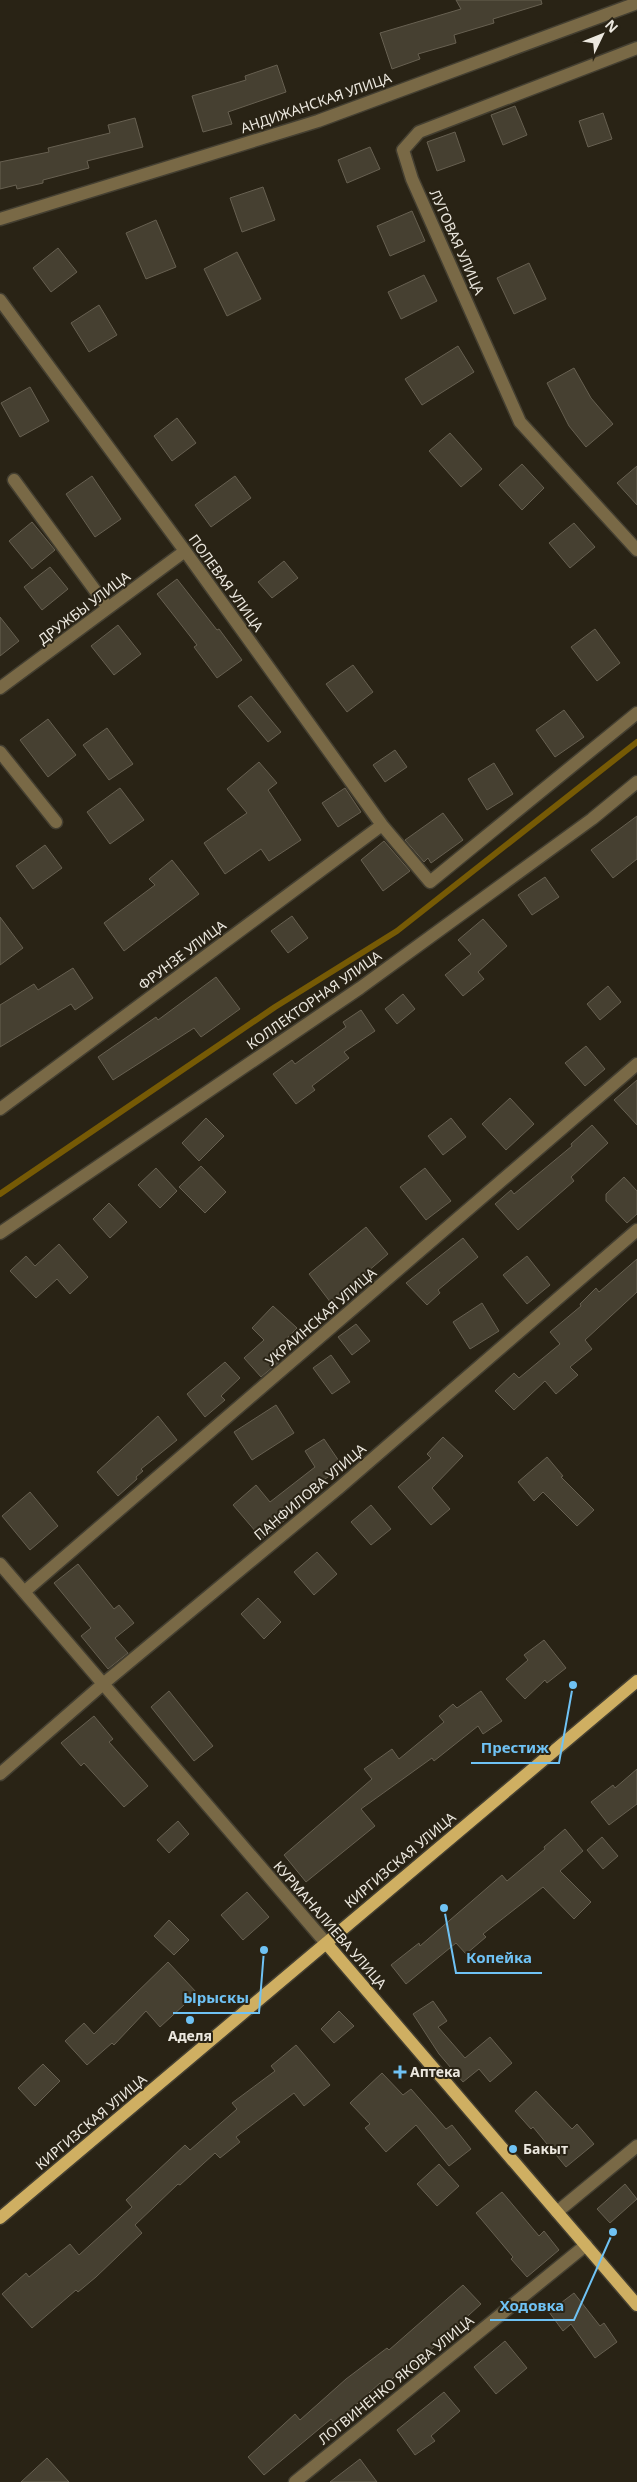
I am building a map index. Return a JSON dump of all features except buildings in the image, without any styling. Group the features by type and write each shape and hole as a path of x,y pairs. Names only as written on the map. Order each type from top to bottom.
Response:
{"main road":[{"name":"КИРГИЗСКАЯ УЛИЦА","path":"0,2218 637,1681"},
{"name":"КУРМАНАЛИЕВА УЛИЦА","path":"326,1943 637,2305"}],"street":[{"name":"АНДИЖАНСКАЯ УЛИЦА","path":"0,219 318,121 637,3"},
{"name":"ЛУГОВАЯ УЛИЦА","path":"637,48 419,132 403,150 412,178 520,422 637,550"},
{"name":"ПОЛЕВАЯ УЛИЦА","path":"0,300 185,551 382,825 430,882 637,713"},
{"path":"14,480 108,608"},
{"name":"ДРУЖБЫ УЛИЦА","path":"0,688 185,551"},
{"path":"0,752 56,822"},
{"name":"КОЛЛЕКТОРНАЯ УЛИЦА","path":"0,1233 360,988 592,819 637,782"},
{"name":"ФРУНЗЕ УЛИЦА","path":"0,1109 382,825"},
{"name":"УКРАИНСКАЯ УЛИЦА","path":"24,1592 637,1064"},
{"name":"ПАНФИЛОВА УЛИЦА","path":"0,1774 103,1684 340,1488 637,1230"},
{"name":"КУРМАНАЛИЕВА УЛИЦА","path":"0,1564 326,1943"},
{"path":"557,2212 637,2146"},
{"name":"ЛОГВИНЕНКО ЯКОВА УЛИЦА","path":"295,2482 586,2245"}],"waterway":[{"path":"0,1194 275,1007 397,931 637,742"}],"place":[{"name":"Престиж","path":"573,1685"},
{"name":"Копейка","path":"444,1908"},
{"name":"Ырыскы","path":"264,1950"},
{"name":"Аделя","path":"190,2020"},
{"name":"Аптека","path":"400,2072"},
{"name":"Бакыт","path":"513,2149"},
{"name":"Ходовка","path":"613,2232"}]}
